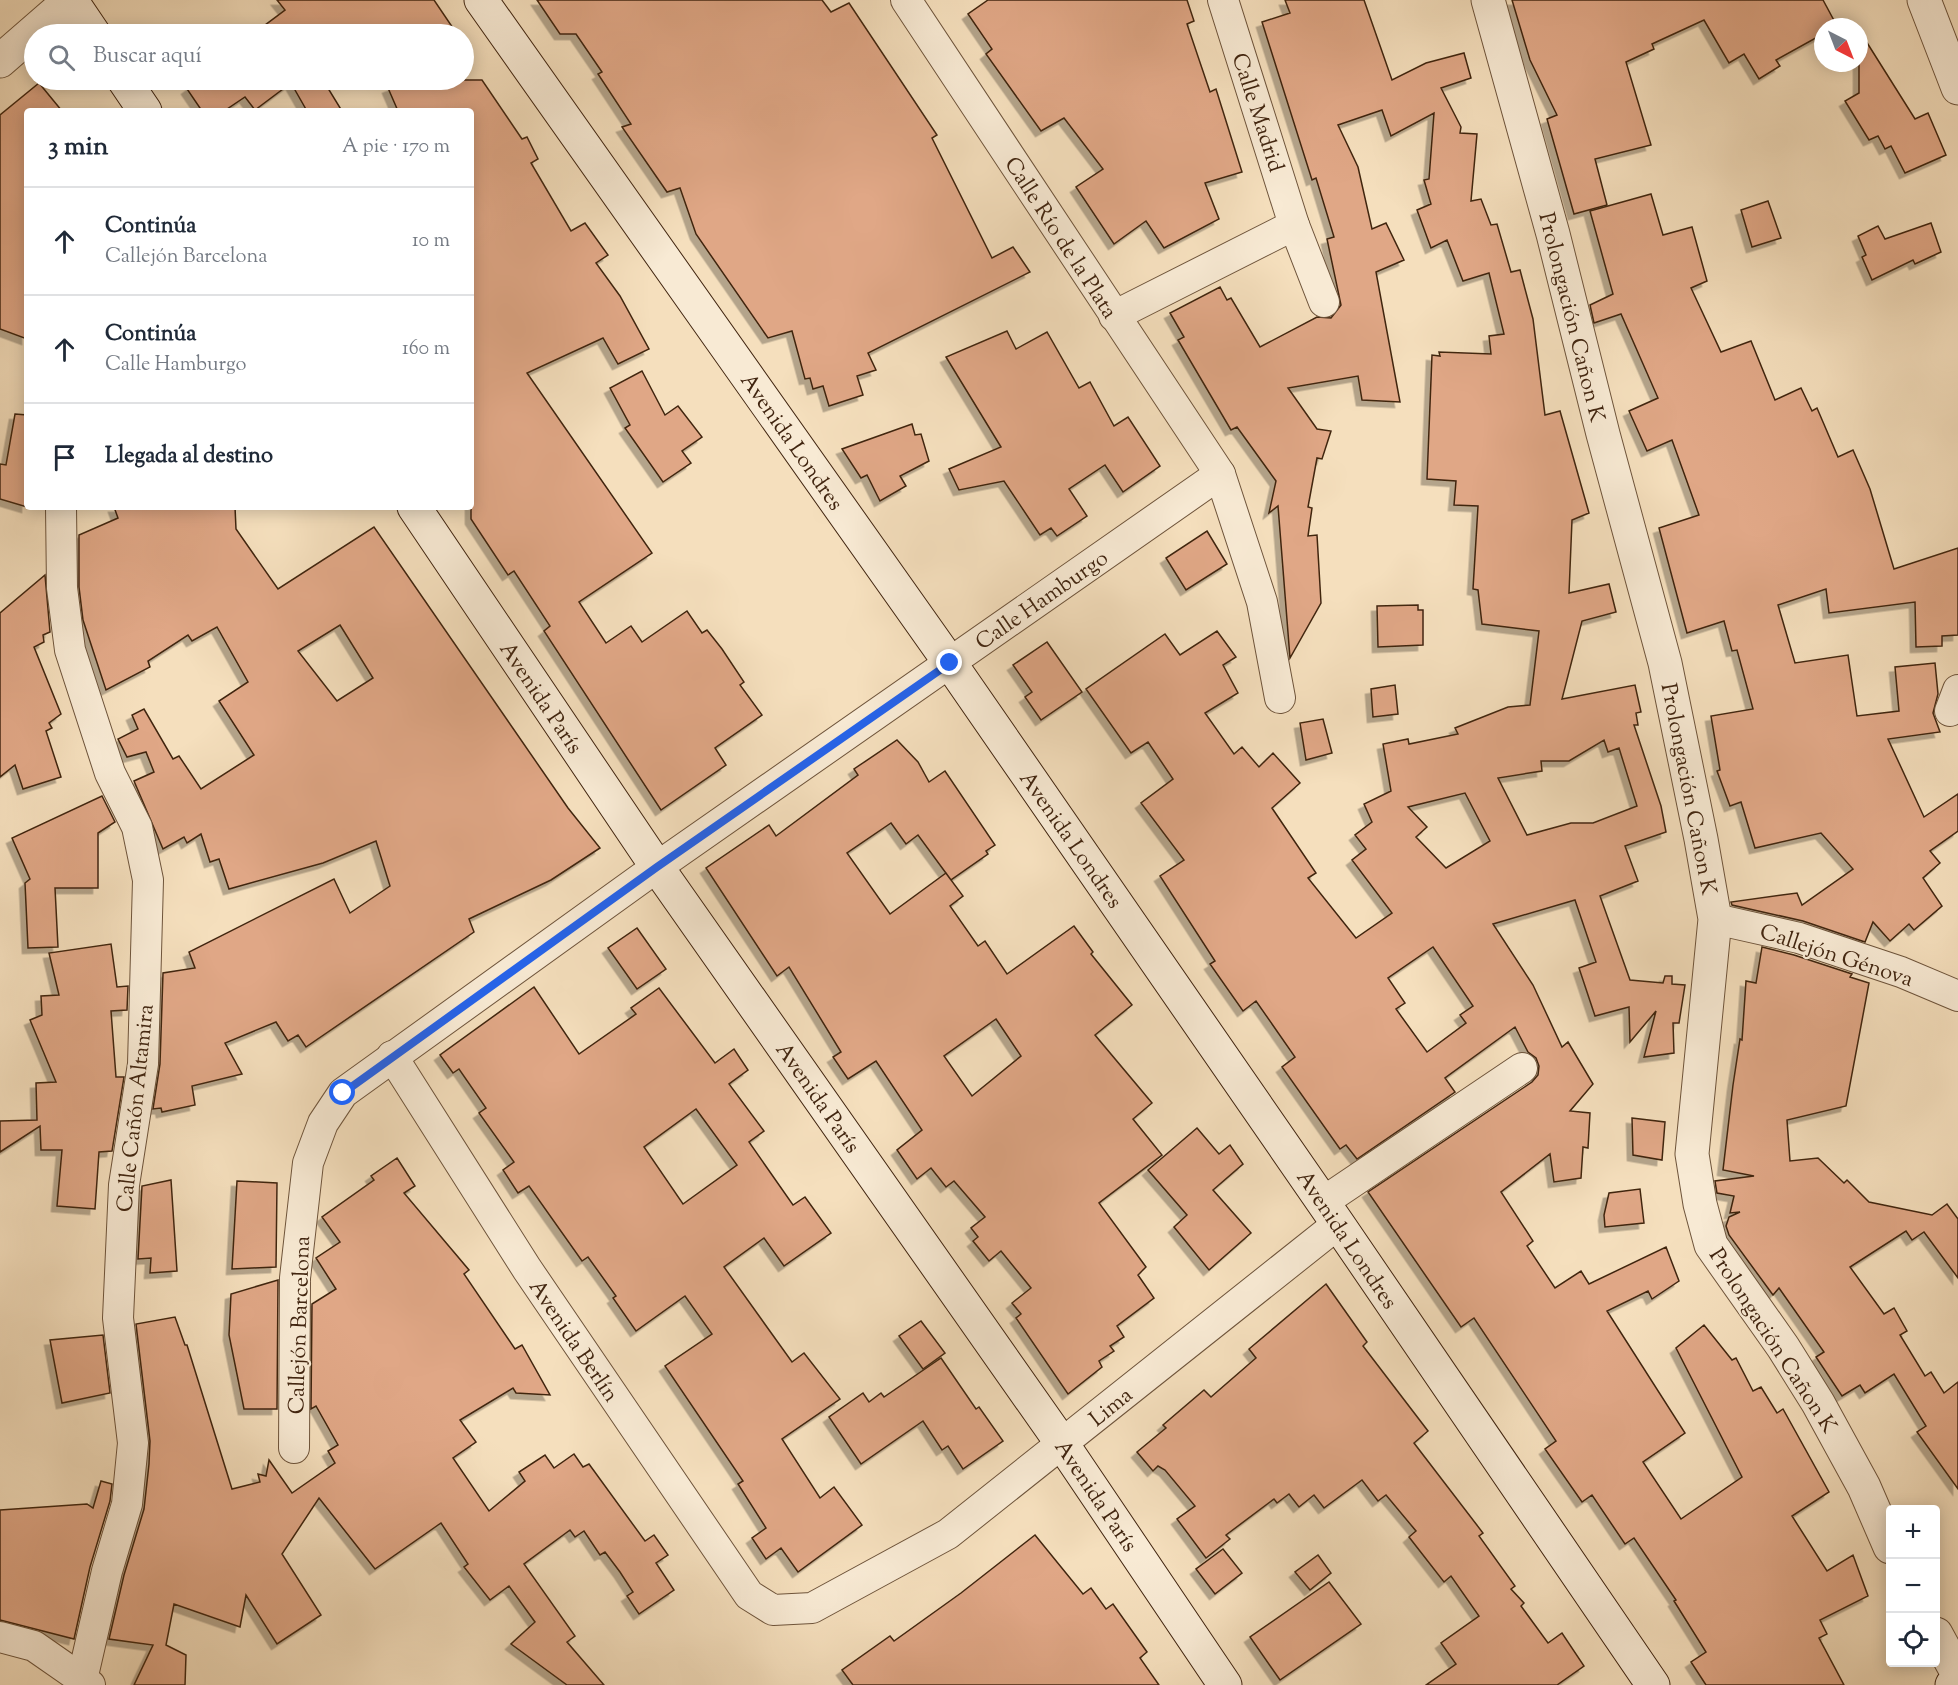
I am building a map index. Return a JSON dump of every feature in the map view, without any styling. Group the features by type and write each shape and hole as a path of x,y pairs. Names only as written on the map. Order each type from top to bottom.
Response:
{"main road":[{"path":"42,24 70,0 87,24"},
{"name":"Avenida Londres","path":"481,0 950,663 1331,1213 1653,1685"},
{"name":"Prolongación Cañon K","path":"1488,0 1553,234 1603,434 1665,663 1715,919 1692,1154 1700,1204 1711,1245 1783,1347 1818,1403 1864,1487 1886,1538"},
{"path":"1924,0 1958,88"},
{"path":"0,61 24,40"},
{"path":"131,90 144,108"},
{"name":"Avenida París","path":"416,510 657,867 1063,1445 1226,1685"},
{"path":"1940,1643 1958,1674"},
{"path":"1952,1685 1958,1681"}],"street":[{"name":"Calle Río de la Plata","path":"906,0 1220,474 1262,602 1280,698"},
{"name":"Calle Madrid","path":"1223,0 1294,225 1324,302"},
{"path":"1114,316 1294,225"},
{"name":"Calle Hamburgo","path":"392,1056 657,867 1220,474"},
{"name":"Calle Cañón Altamira","path":"61,510 62,588 70,650 110,773 137,827 148,880 143,1064 124,1185 118,1318 133,1443 128,1504 107,1571 86,1682"},
{"name":"Callejón Génova","path":"1715,919 1799,938 1901,972 1958,996"},
{"name":"Callejón Barcelona","path":"294,1448 295,1278 308,1163 323,1123 343,1093 392,1056"},
{"name":"Avenida Berlín","path":"392,1056 528,1269 749,1595 773,1610"},
{"path":"1331,1213 1522,1068"},
{"name":"Lima","path":"773,1610 812,1608 948,1534 1063,1445 1331,1213"},
{"path":"0,1637 34,1646 86,1682"}],"building":[{"path":"277,0 434,0 450,24 266,24 285,10"},
{"path":"537,0 822,0 831,12 849,3 937,135 932,138 992,258 1013,247 1030,272 868,353 876,370 857,376 863,395 829,406 823,386 813,389 810,378 805,379 792,331 768,338 696,234 680,188 667,192 622,127 631,124 598,74 602,72 576,34 560,34"},
{"path":"988,0 1187,0 1194,21 1187,24 1210,92 1216,89 1242,172 1205,183 1219,219 1164,248 1146,221 1114,244 1076,187 1103,169 1064,118 1041,131 986,54 992,49 968,14"},
{"path":"1285,0 1364,0 1392,80 1426,63 1464,53 1471,78 1441,88 1461,127 1460,133 1477,134 1471,201 1481,199 1491,225 1497,224 1511,272 1520,270 1533,319 1545,415 1560,411 1589,513 1572,520 1569,593 1609,584 1616,612 1582,621 1562,699 1635,685 1641,712 1636,713 1638,725 1634,725 1661,806 1666,832 1625,846 1638,881 1600,896 1630,980 1663,983 1665,976 1672,976 1672,984 1685,985 1679,1023 1673,1023 1674,1053 1644,1057 1656,1011 1630,1042 1629,1007 1595,1016 1579,968 1596,962 1575,900 1493,924 1533,985 1562,1047 1568,1042 1593,1084 1570,1111 1590,1113 1588,1148 1583,1147 1581,1178 1554,1182 1550,1154 1501,1192 1533,1241 1527,1246 1555,1288 1581,1271 1589,1284 1666,1247 1679,1281 1652,1299 1648,1291 1607,1311 1685,1433 1643,1462 1681,1519 1742,1477 1676,1348 1704,1325 1732,1360 1736,1358 1753,1391 1761,1387 1777,1413 1783,1409 1829,1492 1792,1516 1827,1571 1853,1555 1868,1596 1820,1620 1827,1634 1819,1638 1844,1685 1706,1685 1691,1662 1706,1652 1674,1601 1676,1600 1634,1538 1625,1544 1592,1495 1582,1502 1545,1449 1556,1441 1474,1318 1461,1327 1368,1192 1532,1082 1538,1075 1539,1066 1536,1058 1528,1052 1515,1027 1445,1078 1455,1092 1357,1159 1346,1145 1340,1149 1282,1067 1295,1057 1256,1001 1243,1011 1210,964 1215,961 1160,876 1184,860 1141,803 1173,779 1148,742 1131,753 1086,689 1165,634 1180,655 1217,631 1236,657 1223,665 1238,693 1205,713 1234,754 1242,747 1259,767 1273,753 1300,783 1272,808 1316,873 1308,878 1356,938 1392,913 1352,860 1366,849 1355,835 1372,822 1364,804 1391,791 1383,744 1408,739 1409,744 1458,734 1455,728 1508,707 1530,705 1539,631 1482,624 1478,590 1473,589 1478,506 1454,505 1456,481 1427,479 1432,355 1440,356 1439,352 1491,354 1489,336 1504,334 1489,273 1463,281 1447,240 1431,248 1417,210 1431,204 1424,180 1429,179 1434,113 1391,136 1382,110 1338,125 1358,167 1372,229 1386,223 1404,260 1376,272 1400,402 1362,400 1358,376 1288,388 1317,429 1331,431 1322,459 1317,458 1308,507 1312,508 1308,536 1317,535 1321,603 1290,658 1278,506 1269,513 1276,481 1237,427 1231,430 1178,340 1184,337 1170,313 1220,287 1227,300 1231,298 1260,347 1317,317 1331,318 1341,305 1327,239 1334,237 1316,178 1312,180 1262,22 1290,13","holes":["1604,740 1608,752 1619,748 1637,806 1593,823 1571,823 1527,835 1498,778 1542,771 1541,761 1569,761","1465,793 1490,841 1446,868 1416,837 1427,827 1408,807","1433,947 1473,1006 1460,1015 1466,1023 1427,1052 1396,1009 1405,1003 1388,978"]},
{"path":"1512,0 1823,0 1833,18 1814,18 1814,39 1776,60 1780,66 1759,79 1744,54 1729,63 1704,20 1652,44 1654,49 1626,62 1651,145 1595,159 1607,205 1574,214 1547,119 1557,115 1530,60"},
{"path":"1868,44 1915,119 1928,113 1946,155 1905,173 1891,146 1885,149 1878,136 1869,140 1845,101 1859,93 1859,72 1868,72"},
{"path":"474,80 482,80 522,139 527,137 538,159 531,163 571,231 585,223 608,255 596,263 620,296 649,349 618,364 603,338 527,373 652,553 579,602 606,643 631,626 642,642 687,611 702,633 707,630 722,649 744,682 740,685 762,715 715,748 726,765 661,810 544,631 550,626 514,571 508,575 471,519 471,510 474,510 474,108 397,108 389,90 474,90"},
{"path":"30,90 45,90 60,108 24,108 24,338 0,329 0,115"},
{"path":"188,90 282,90 258,108 253,108 245,97 228,108 200,108"},
{"path":"295,90 329,90 340,108 305,108"},
{"path":"1651,194 1663,235 1692,227 1707,281 1691,288 1721,352 1751,341 1775,400 1801,388 1812,411 1817,408 1838,457 1853,450 1870,489 1894,569 1958,548 1958,635 1942,636 1942,646 1916,647 1915,602 1829,613 1826,589 1778,605 1795,663 1848,655 1857,716 1899,711 1895,667 1935,663 1938,694 1933,713 1940,732 1888,739 1924,817 1958,794 1958,831 1930,851 1940,863 1923,878 1942,906 1914,930 1909,924 1890,941 1873,922 1865,942 1803,921 1732,905 1731,902 1797,893 1802,905 1853,869 1821,833 1755,848 1741,802 1730,806 1717,771 1720,770 1711,716 1753,709 1737,650 1732,651 1724,621 1687,633 1659,528 1699,515 1672,440 1647,451 1629,411 1658,398 1621,314 1594,323 1590,305 1613,294 1590,211"},
{"path":"1768,201 1781,238 1752,247 1741,210"},
{"path":"1931,223 1941,252 1915,264 1913,260 1872,280 1862,257 1866,255 1858,236 1878,226 1885,239"},
{"path":"1007,331 1016,349 1047,332 1079,388 1090,382 1114,426 1128,417 1160,466 1123,492 1105,465 1069,489 1087,516 1057,536 1051,528 1040,535 1004,481 959,490 949,469 1001,447 946,357"},
{"path":"642,371 665,415 678,406 702,437 682,451 691,463 663,482 625,428 630,425 610,388"},
{"path":"15,414 24,415 24,506 0,499 0,464 6,465"},
{"path":"912,424 915,435 921,434 929,461 900,476 906,486 880,501 867,475 861,478 842,449"},
{"path":"115,510 235,510 236,529 278,589 374,527 568,808 600,848 551,880 469,919 474,932 306,1047 298,1035 288,1041 276,1022 225,1043 242,1074 192,1086 195,1105 162,1112 161,1108 153,1109 160,1064 163,973 195,968 189,952 334,879 350,913 390,886 376,841 323,863 229,889 219,859 210,862 201,834 187,843 184,837 163,849 134,781 154,772 146,752 127,757 118,739 138,729 132,715 144,709 173,759 179,756 201,789 254,755 219,701 248,682 217,627 192,641 188,635 148,661 150,667 106,690 83,620 79,587 79,535 118,518","holes":["340,625 373,678 337,701 298,651"]},
{"path":"1207,531 1227,564 1186,590 1166,558"},
{"path":"45,575 50,632 43,635 44,642 34,647 61,714 49,723 52,728 46,731 61,777 23,789 15,765 0,777 0,613"},
{"path":"1418,605 1418,610 1423,610 1423,645 1378,647 1377,606"},
{"path":"1047,642 1082,692 1041,720 1025,697 1032,692 1013,665"},
{"path":"1395,685 1398,714 1373,717 1371,689"},
{"path":"1323,719 1332,753 1306,760 1300,723"},
{"path":"897,740 918,762 929,782 945,771 995,845 986,851 988,854 951,880 963,896 950,906 978,946 985,941 1007,974 1074,926 1093,952 1091,954 1132,1005 1095,1035 1152,1103 1133,1119 1162,1155 1099,1203 1146,1267 1138,1275 1154,1298 1117,1326 1124,1337 1110,1346 1114,1351 1099,1361 1102,1367 1068,1394 1016,1318 1021,1314 1012,1303 1031,1288 1001,1251 989,1261 973,1241 978,1237 971,1228 985,1217 954,1181 946,1187 931,1168 917,1179 897,1150 922,1130 876,1061 848,1079 833,1057 841,1052 789,967 777,976 706,868 769,825 776,836 858,775 854,769","holes":["891,823 906,844 918,835 946,873 890,914 847,853","996,1019 1021,1056 972,1096 944,1056"]},
{"path":"102,796 115,822 98,833 98,888 55,888 58,947 28,948 25,883 30,879 12,838"},
{"path":"637,928 666,969 637,989 608,948"},
{"path":"111,944 117,987 128,986 127,1010 111,1011 116,1077 124,1077 112,1151 99,1152 95,1209 57,1206 62,1150 41,1150 40,1126 0,1152 0,1121 37,1120 36,1083 56,1082 30,1020 42,1015 41,996 59,995 49,953"},
{"path":"1762,947 1852,974 1850,977 1869,983 1846,1106 1787,1120 1790,1161 1818,1158 1844,1183 1847,1180 1869,1202 1932,1215 1947,1204 1958,1219 1958,1278 1924,1232 1912,1240 1906,1231 1850,1267 1884,1314 1894,1308 1907,1331 1900,1335 1925,1376 1931,1372 1944,1393 1958,1382 1958,1489 1917,1432 1926,1426 1894,1374 1865,1393 1860,1385 1842,1396 1816,1357 1824,1352 1779,1288 1773,1295 1729,1235 1726,1226 1729,1217 1740,1212 1730,1213 1734,1196 1717,1193 1715,1181 1754,1176 1723,1170 1733,1085 1740,1039 1742,1040 1746,981 1756,983"},
{"path":"534,987 579,1054 636,1014 631,1008 659,988 715,1063 734,1049 748,1070 729,1084 764,1131 749,1142 793,1205 805,1197 831,1233 784,1266 764,1238 724,1267 792,1362 804,1353 840,1399 782,1439 820,1498 834,1487 862,1525 798,1572 781,1548 766,1559 752,1538 766,1528 738,1484 743,1481 665,1366 712,1334 685,1296 636,1331 613,1298 616,1296 588,1257 582,1261 529,1186 518,1193 503,1170 514,1162 479,1113 486,1108 459,1069 453,1073 440,1055","holes":["696,1109 737,1165 683,1204 644,1147"]},
{"path":"1632,1118 1665,1122 1662,1160 1633,1155"},
{"path":"1197,1128 1219,1154 1230,1145 1243,1164 1213,1190 1251,1233 1209,1270 1174,1227 1187,1215 1148,1170"},
{"path":"397,1158 415,1186 404,1193 469,1270 464,1274 515,1349 522,1345 550,1395 516,1393 513,1388 460,1420 476,1442 453,1458 489,1511 525,1481 519,1472 545,1455 554,1468 574,1454 583,1467 589,1464 645,1541 654,1535 668,1555 656,1563 674,1590 639,1614 627,1596 633,1592 620,1572 605,1552 600,1555 584,1531 575,1537 570,1530 524,1564 575,1636 567,1642 604,1685 567,1685 511,1644 535,1622 509,1586 490,1600 464,1567 468,1564 441,1523 375,1569 319,1498 282,1554 321,1615 277,1644 246,1595 240,1627 174,1604 166,1645 186,1655 185,1685 134,1685 153,1645 109,1639 124,1575 144,1509 149,1464 150,1441 136,1324 175,1317 185,1345 187,1345 232,1489 260,1482 258,1474 266,1476 269,1460 292,1493 335,1463 328,1451 338,1445 316,1406 311,1409 312,1304 336,1289 316,1258 340,1242 322,1217 374,1180 371,1176"},
{"path":"171,1180 177,1271 150,1273 151,1258 138,1259 142,1186"},
{"path":"237,1181 277,1183 276,1267 232,1269"},
{"path":"1640,1189 1644,1223 1605,1227 1604,1215 1609,1193"},
{"path":"278,1280 277,1409 244,1409 229,1335 231,1294"},
{"path":"1326,1284 1367,1342 1363,1346 1428,1431 1414,1443 1483,1533 1479,1536 1515,1586 1511,1589 1524,1603 1521,1606 1548,1643 1562,1633 1584,1666 1557,1685 1426,1685 1456,1664 1441,1643 1479,1616 1451,1576 1444,1582 1409,1537 1416,1531 1386,1495 1378,1501 1362,1480 1324,1508 1314,1495 1299,1507 1289,1494 1277,1503 1274,1499 1226,1535 1230,1539 1206,1558 1177,1519 1195,1506 1165,1470 1158,1466 1153,1471 1137,1452 1166,1428 1163,1425 1204,1390 1211,1397 1256,1358 1249,1349"},
{"path":"921,1321 945,1353 923,1369 899,1336"},
{"path":"103,1335 110,1393 62,1403 50,1340"},
{"path":"941,1358 976,1409 979,1407 1003,1441 963,1469 948,1446 942,1450 923,1421 861,1464 829,1417 863,1393 869,1402 881,1393 884,1397"},
{"path":"101,1481 112,1484 110,1501 90,1567 74,1639 0,1620 0,1510 87,1504 93,1508"},
{"path":"1035,1535 1083,1594 1091,1588 1106,1609 1113,1604 1147,1652 1140,1658 1159,1685 853,1685 842,1670 890,1636 894,1641 961,1593"},
{"path":"1223,1549 1242,1573 1215,1594 1196,1569"},
{"path":"1318,1555 1331,1573 1310,1590 1295,1572"},
{"path":"1329,1582 1361,1624 1280,1680 1250,1637"}],"route":[{"path":"343,1093 657,867 950,663"}]}
